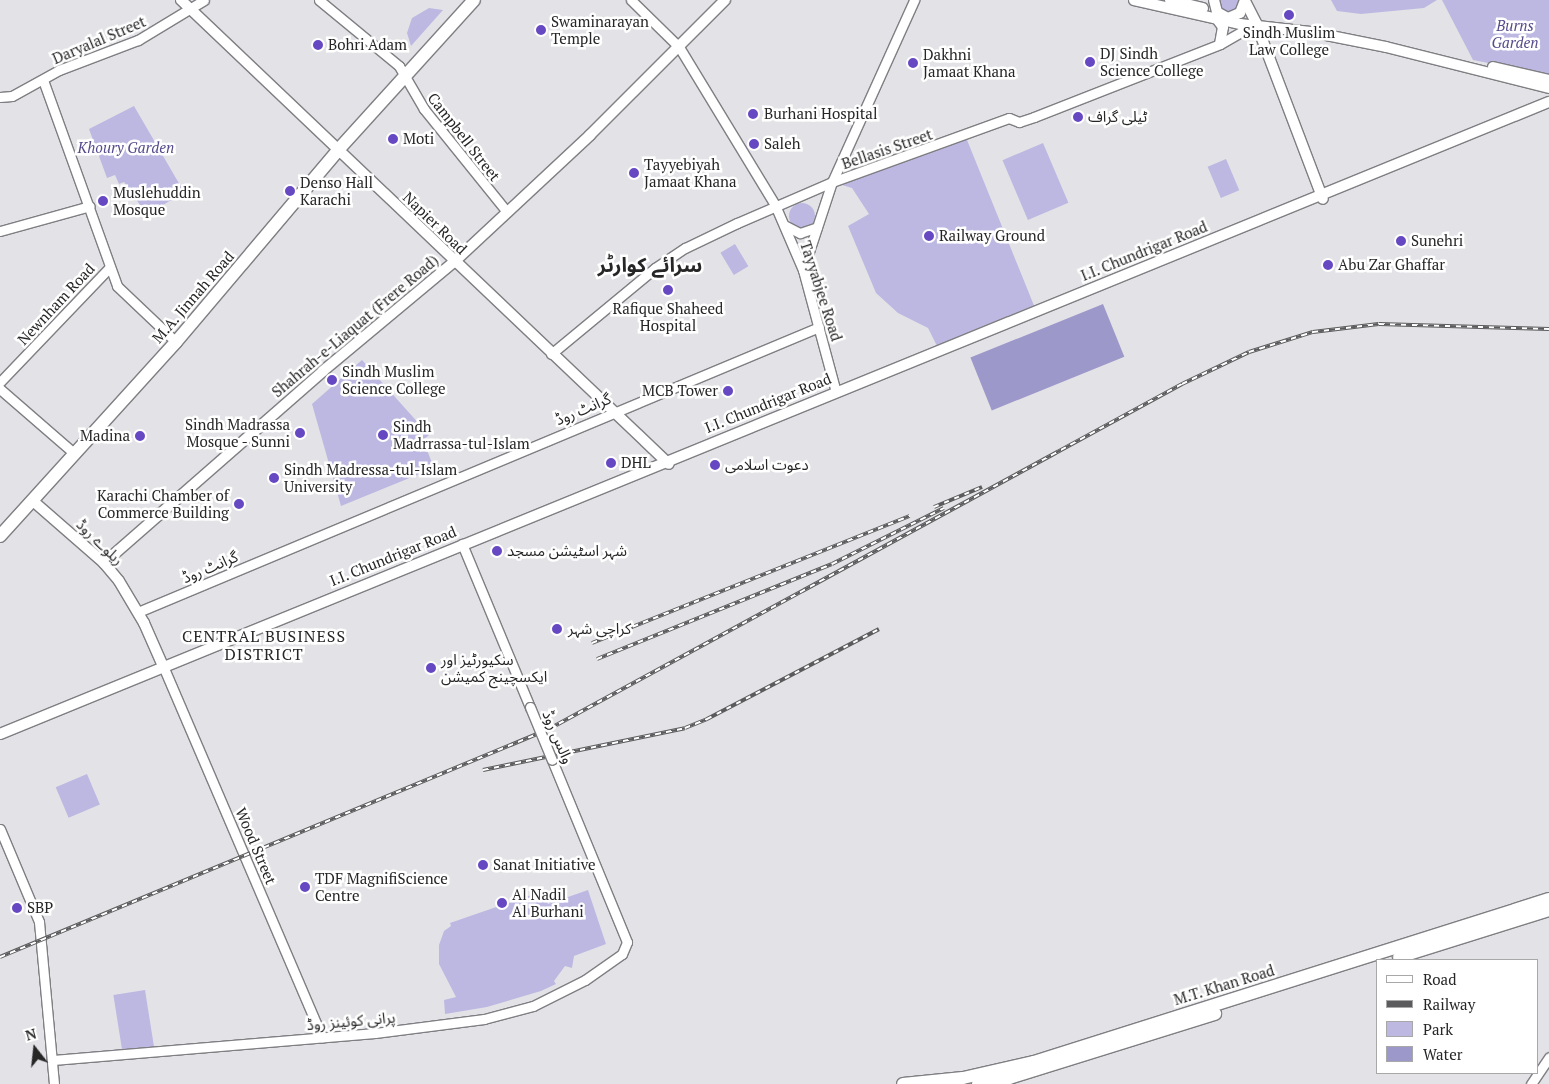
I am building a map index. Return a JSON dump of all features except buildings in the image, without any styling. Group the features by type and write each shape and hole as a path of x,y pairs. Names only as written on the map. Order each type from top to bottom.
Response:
{"highway":[{"name":"M.A. Jinnah Road","path":"0,536 34,501 176,342 338,150 474,0"},
{"name":"M.T. Khan Road","path":"903,1084 963,1078 1034,1062 1549,899"},
{"path":"1392,959 1549,910"},
{"name":"M.T. Khan Road","path":"977,1084 1044,1067 1376,965"}],"main road":[{"name":"Napier Road","path":"181,0 454,262 668,463"},
{"name":"Shahrah-e-Liaquat (Frere Road)","path":"104,563 323,371 454,262 725,0"},
{"path":"1134,0 1256,24 1386,46 1549,88"},
{"path":"1170,0 1189,2 1221,17 1240,13 1245,1"},
{"path":"1214,0 1223,27 1220,44"},
{"path":"1245,1 1256,24 1322,197"},
{"path":"1256,24 1387,44 1549,80"},
{"name":"I.I. Chundrigar Road","path":"0,734 1322,197 1549,102"},
{"name":"I.I. Chundrigar Road","path":"668,463 836,392 1322,197 1549,109"},
{"name":"ریلوے روڈ","path":"34,501 104,563 138,612 164,669"},
{"name":"I.I. Chundrigar Road","path":"0,739 164,669"}],"street":[{"name":"Daryalal Street","path":"0,97 12,96 59,70 138,40 204,0"},
{"name":"Campbell Street","path":"319,0 390,56 405,75 424,109 506,212"},
{"name":"Tayyabjee Road","path":"631,0 679,46 775,205 803,270 836,392"},
{"path":"803,270 832,182 914,0"},
{"name":"Bellasis Street","path":"551,354 667,260 775,205 832,182 1009,118 1019,122 1220,44 1256,24"},
{"path":"43,80 90,206 117,286 176,342"},
{"path":"0,231 90,206"},
{"path":"784,225 800,233 817,227"},
{"name":"Newnham Road","path":"0,382 110,267"},
{"name":"گرانٹ روڈ","path":"138,612 612,412 819,327"},
{"path":"0,389 74,454"},
{"name":"والس روڈ","path":"463,546 627,942"},
{"name":"Wood Street","path":"164,669 322,1037"},
{"path":"0,829 39,922 54,1084"},
{"name":"پرانی کوئینز روڈ","path":"53,1060 322,1037 484,1019 533,1006 560,994 605,968 622,954 627,942"},
{"path":"1539,1072 1549,1057"}],"green space":[{"path":"1214,0 1245,0 1244,5 1226,17"},
{"path":"1331,0 1437,0 1424,8 1361,14 1337,11"},
{"name":"Burns Garden","path":"1442,0 1549,0 1549,75 1473,60"},
{"path":"429,8 443,10 411,46 407,33 412,18"},
{"name":"Khoury Garden","path":"134,106 184,192 147,215 124,182 119,184 115,175 107,178 89,129"},
{"name":"Railway Ground","path":"965,135 1035,308 939,350 928,328 898,313 876,293 848,226 869,214 852,188 832,182"},
{"path":"1043,143 1068,203 1028,220 1002,160"},
{"path":"1226,159 1239,190 1221,198 1208,167"},
{"path":"802,203 811,207 815,216 811,225 802,229 793,225 789,216 793,207"},
{"path":"735,244 748,266 734,275 720,253"},
{"path":"362,360 429,435 423,440 434,468 341,506 312,404"},
{"path":"87,774 100,804 69,818 56,787"},
{"path":"588,890 606,944 574,956 572,968 565,966 554,981 556,984 541,991 487,1007 445,1014 444,1000 456,997 439,964 439,945 444,931 451,926 450,923 543,891 548,904"},
{"path":"145,990 155,1051 123,1056 113,995"}],"water":[{"path":"1103,304 1124,357 992,410 970,358"}],"railway":[{"path":"0,957 549,729 1182,384 1249,352 1313,332 1379,324 1549,329"},
{"path":"934,507 982,487"},
{"path":"597,659 832,564 944,508"},
{"path":"592,643 910,516"},
{"path":"483,770 685,728 707,719 879,629"}],"place":[{"name":"Sindh Muslim Law College","path":"1289,15"},
{"name":"Swaminarayan Temple","path":"541,30"},
{"name":"Bohri Adam","path":"318,45"},
{"name":"DJ Sindh Science College","path":"1090,62"},
{"name":"Dakhni Jamaat Khana","path":"913,63"},
{"name":"Burhani Hospital","path":"753,114"},
{"name":"ٹیلی گراف","path":"1078,117"},
{"name":"Moti","path":"393,139"},
{"name":"Saleh","path":"754,144"},
{"name":"Tayyebiyah Jamaat Khana","path":"634,173"},
{"name":"Denso Hall Karachi","path":"290,191"},
{"name":"Muslehuddin Mosque","path":"103,201"},
{"name":"Railway Ground","path":"929,236"},
{"name":"Sunehri","path":"1401,241"},
{"name":"Abu Zar Ghaffar","path":"1328,265"},
{"name":"Rafique Shaheed Hospital","path":"668,290"},
{"name":"Sindh Muslim Science College","path":"332,380"},
{"name":"MCB Tower","path":"728,391"},
{"name":"Sindh Madrassa Mosque - Sunni","path":"300,433"},
{"name":"Sindh Madrrassa-tul-Islam","path":"383,435"},
{"name":"Madina","path":"140,436"},
{"name":"DHL","path":"611,463"},
{"name":"دعوت اسلامی","path":"715,465"},
{"name":"Sindh Madressa-tul-Islam University","path":"274,478"},
{"name":"Karachi Chamber of Commerce Building","path":"239,504"},
{"name":"شہر اسٹیشن مسجد","path":"497,551"},
{"name":"کراچی شہر","path":"557,629"},
{"name":"سکیورٹیز اور ایکسچینج کمیشن","path":"431,668"},
{"name":"Sanat Initiative","path":"483,865"},
{"name":"TDF MagnifiScience Centre","path":"305,887"},
{"name":"Al Nadil Al Burhani","path":"502,903"},
{"name":"SBP","path":"17,908"}],"district":[{"name":"سرائے کوارٹر","path":"650,264"},
{"name":"CENTRAL BUSINESS DISTRICT","path":"264,645"}]}
